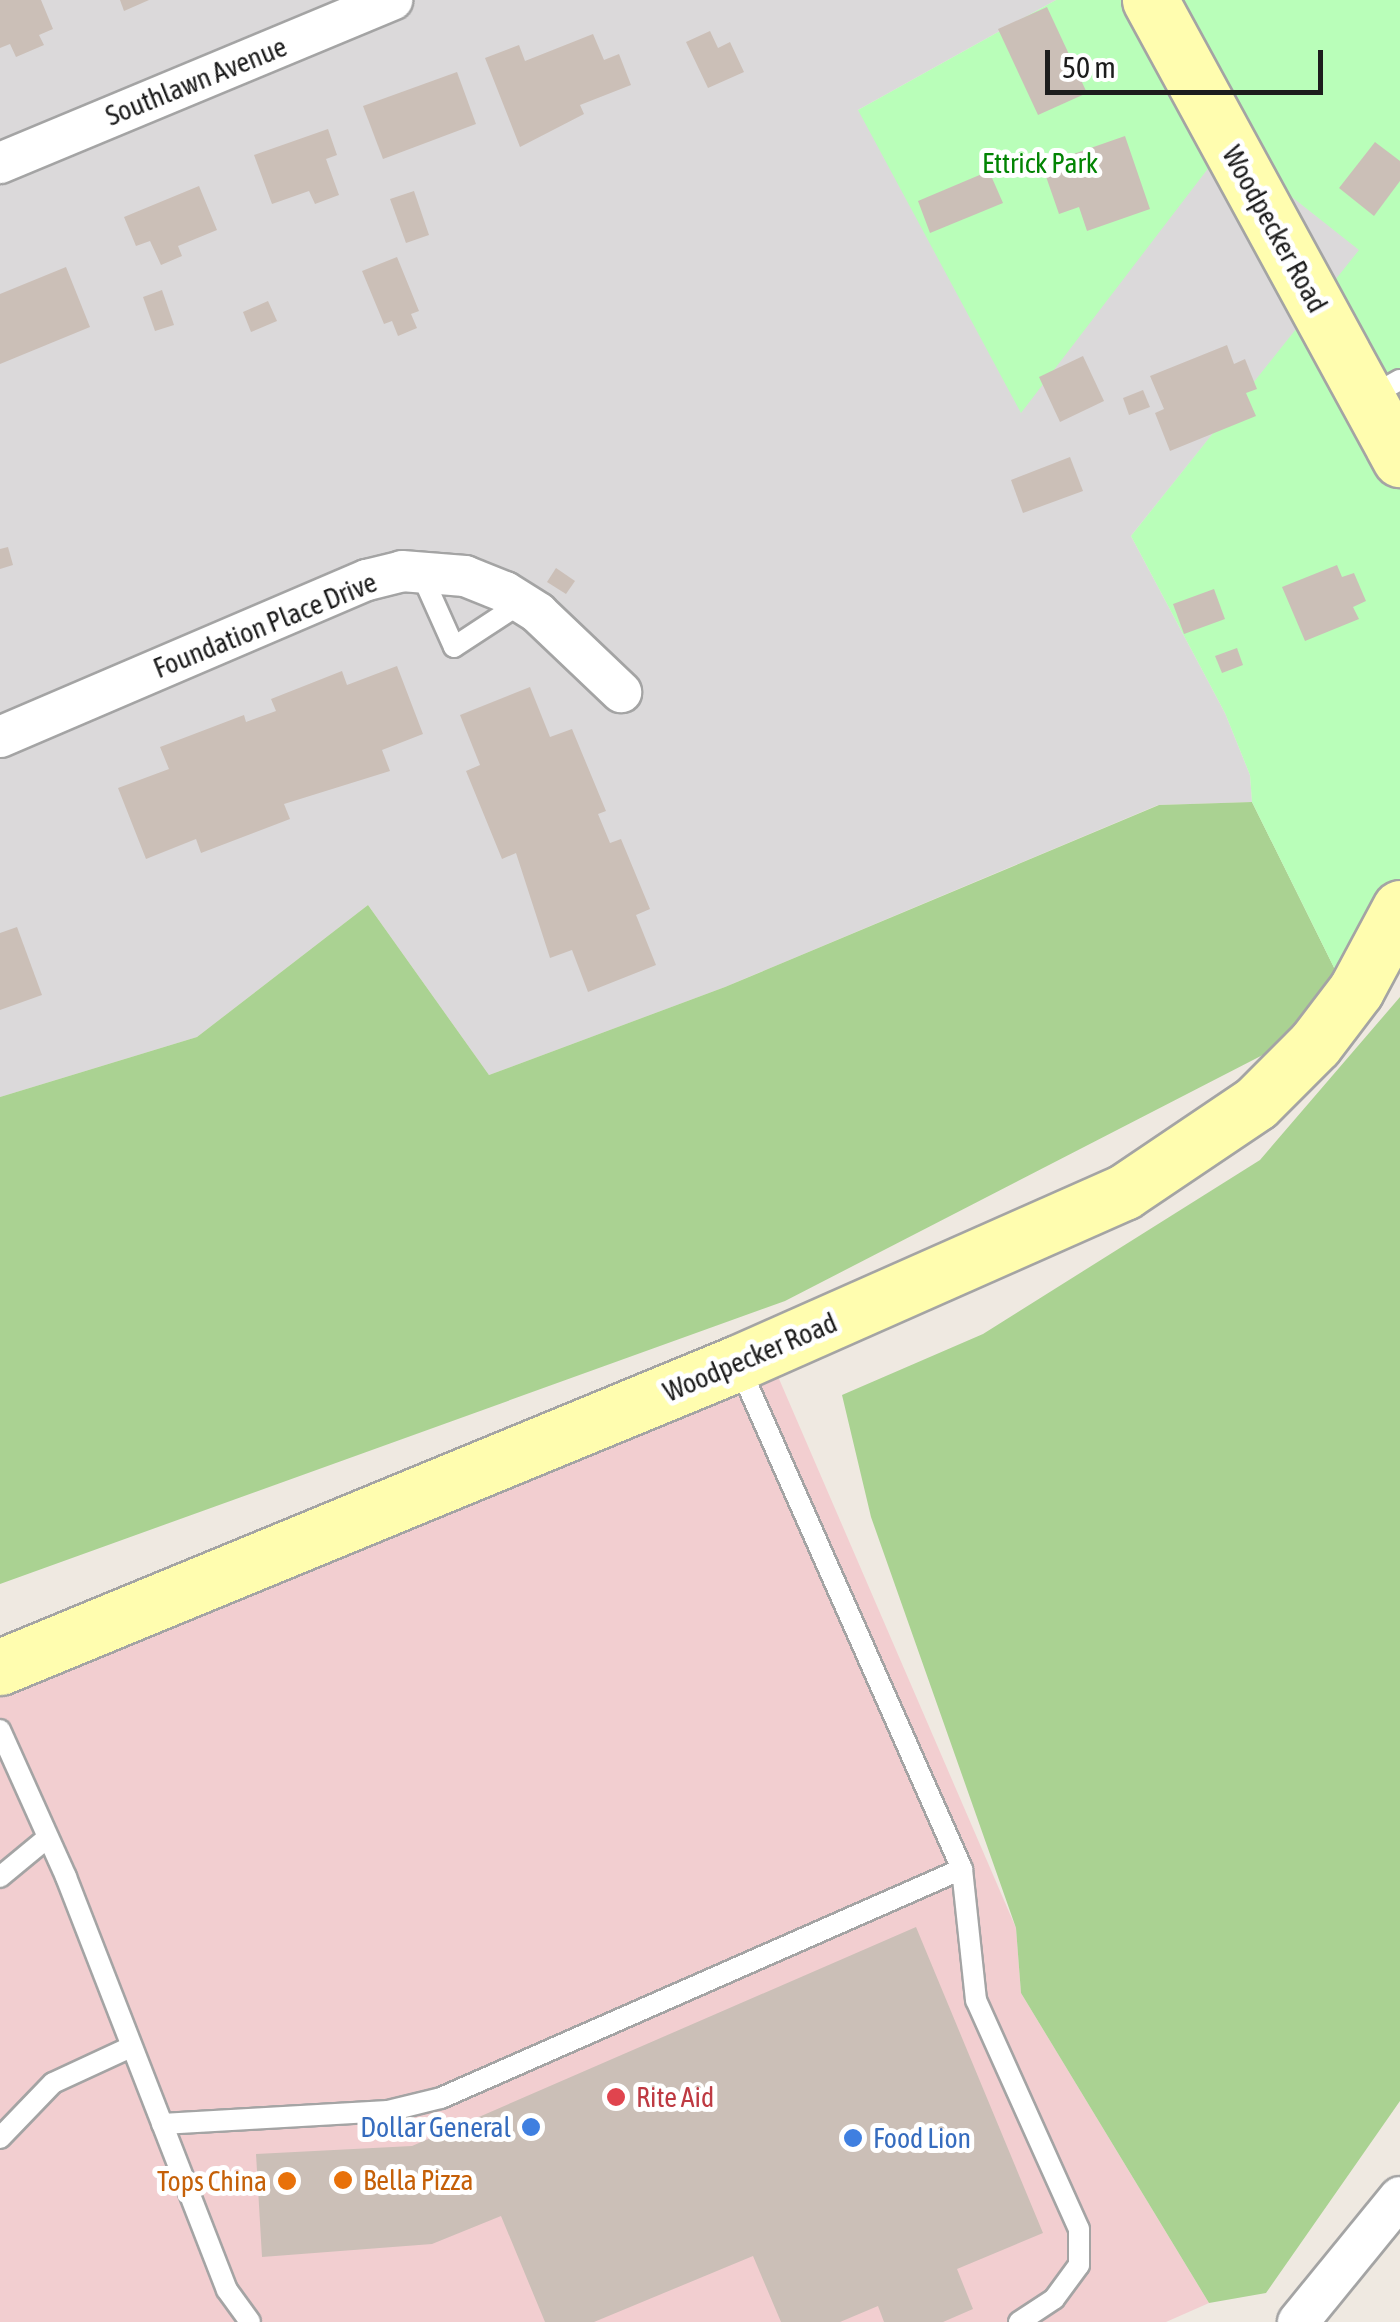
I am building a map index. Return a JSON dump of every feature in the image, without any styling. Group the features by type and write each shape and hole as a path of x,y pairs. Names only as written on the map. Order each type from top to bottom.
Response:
{"main road":[{"name":"Woodpecker Road","path":"1150,0 1384,389 1400,459"},
{"name":"Woodpecker Road","path":"0,1667 738,1363 1124,1192 1256,1103 1314,1044 1356,990 1400,908"}],"street":[{"name":"Southlawn Avenue","path":"0,163 392,0"},
{"name":"Foundation Place Drive","path":"0,737 367,580 420,570 465,576 521,603 621,692"},
{"path":"1298,2322 1400,2197"}],"lane":[{"path":"420,570 454,647 521,603"},
{"path":"738,1363 962,1869 976,2000 1079,2229 1078,2264 1054,2299 1019,2322"},
{"path":"0,1730 227,2290 250,2322"},
{"path":"0,1877 46,1839"},
{"path":"162,2124 388,2111 442,2098 962,1869"},
{"path":"0,2138 53,2083 131,2047"}],"shaded area":[{"path":"0,0 1056,0 858,110 1168,219 1226,145 1360,250 1131,536 1225,713 1250,775 1252,802 1158,805 725,987 489,1075 368,905 197,1037 0,1097"},
{"path":"767,1351 1016,1928 1021,1993 1209,2303 1166,2322 0,2322 0,1668"}],"green space":[{"name":"Ettrick Park","path":"1056,0 1400,0 1400,967 1354,1008 1252,802 1250,775 1225,713 1131,536 1359,250 1226,145 1021,413 858,110"},
{"path":"1252,802 1354,1008 785,1301 0,1584 0,1097 197,1037 368,905 489,1075 725,987 1159,805"},
{"path":"1400,997 1400,2101 1266,2293 1209,2303 1021,1993 1016,1928 871,1517 842,1395 983,1334 1260,1160"}],"building":[{"path":"0,0 41,0 53,29 39,35 44,45 16,57 10,44 0,48"},
{"path":"120,0 149,0 124,11"},
{"path":"1047,7 1087,93 1038,115 998,29"},
{"path":"710,31 718,48 730,42 744,72 708,88 686,42"},
{"path":"593,34 604,60 619,54 631,85 580,105 584,114 520,147 485,58 519,45 525,61"},
{"path":"457,72 476,124 383,159 363,106"},
{"path":"328,129 337,155 326,159 339,195 315,204 309,191 272,204 254,155"},
{"path":"1125,136 1150,209 1087,231 1079,207 1059,214 1042,165"},
{"path":"1375,142 1400,161 1400,181 1374,216 1339,188"},
{"path":"989,171 1003,203 930,233 918,201"},
{"path":"199,186 217,230 178,246 182,256 161,265 150,241 136,246 124,217"},
{"path":"414,191 429,235 406,243 390,199"},
{"path":"397,257 419,311 411,314 417,328 398,336 392,321 384,324 362,271"},
{"path":"66,267 90,327 0,364 0,294"},
{"path":"162,290 174,325 155,331 143,297"},
{"path":"268,301 277,321 251,332 243,312"},
{"path":"1227,345 1234,364 1245,359 1257,389 1246,393 1256,416 1170,451 1155,413 1164,409 1150,376"},
{"path":"1083,356 1104,401 1060,422 1039,377"},
{"path":"1143,390 1150,407 1129,415 1123,398"},
{"path":"1070,457 1083,491 1023,513 1011,480"},
{"path":"8,547 13,565 0,569 0,549"},
{"path":"1337,565 1342,577 1354,573 1366,601 1353,607 1359,619 1305,641 1282,587"},
{"path":"556,568 575,581 566,594 547,582"},
{"path":"1214,589 1225,619 1184,634 1173,604"},
{"path":"1237,648 1243,665 1222,673 1215,656"},
{"path":"397,666 423,734 382,750 390,771 284,804 290,819 201,853 196,839 146,859 118,788 169,769 160,747 244,715 246,722 276,711 271,699 342,671 347,685"},
{"path":"530,687 550,737 572,729 606,811 598,814 610,843 621,839 650,909 636,915 656,965 588,992 572,950 550,958 516,853 502,859 466,771 480,765 460,715"},
{"path":"17,927 42,995 0,1010 0,933"},
{"path":"916,1927 1043,2233 957,2269 973,2309 943,2322 884,2322 878,2306 840,2322 781,2322 753,2256 594,2322 545,2322 501,2216 432,2244 262,2257 256,2154 412,2146"}],"place":[{"name":"Rite Aid","path":"616,2097"},
{"name":"Dollar General","path":"531,2127"},
{"name":"Food Lion","path":"853,2138"},
{"name":"Bella Pizza","path":"343,2180"},
{"name":"Tops China","path":"287,2181"}]}
